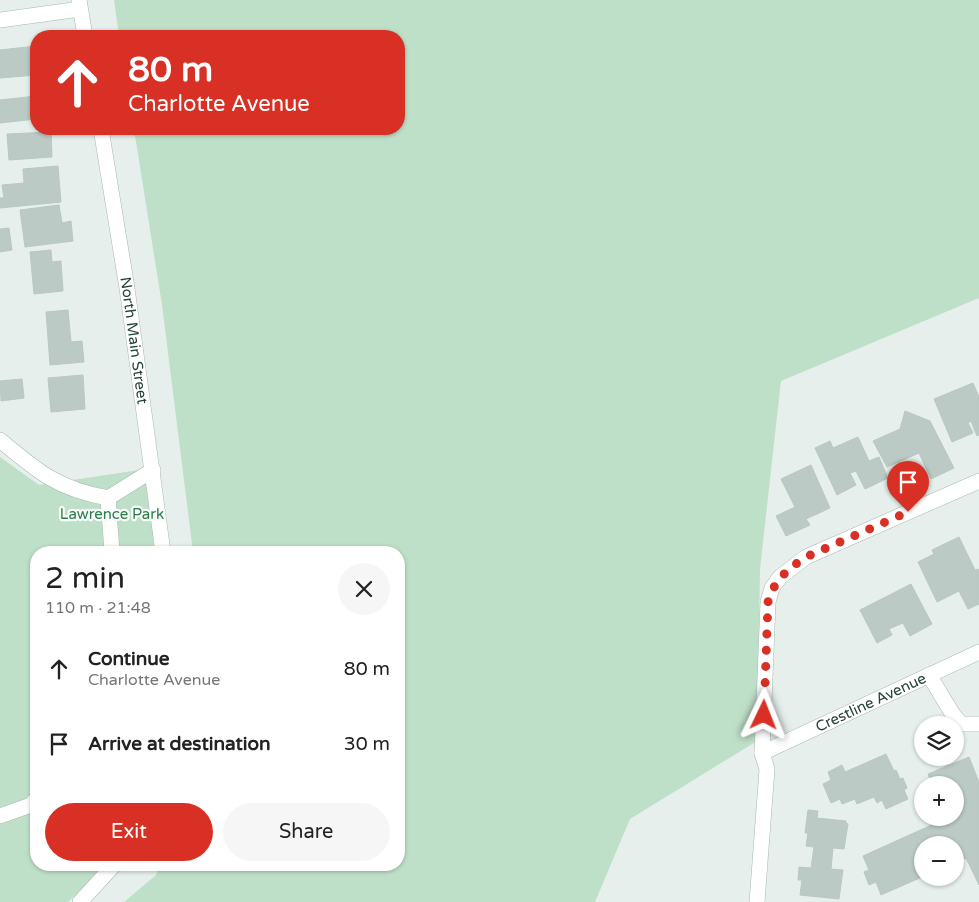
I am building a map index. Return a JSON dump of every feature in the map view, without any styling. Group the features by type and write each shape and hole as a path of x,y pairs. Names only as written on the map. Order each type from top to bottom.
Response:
{"street":[{"path":"0,20 79,5 84,30"},
{"name":"North Main Street","path":"102,135 127,288 162,546"},
{"path":"0,440 32,466 64,487 80,493 108,498 153,470"},
{"path":"756,902 767,769 762,752 768,602 772,588 792,566 822,549 979,481"},
{"path":"108,498 112,546"},
{"name":"Crestline Avenue","path":"762,752 979,652"},
{"path":"929,675 952,714 961,724 979,724"},
{"path":"0,816 30,805"},
{"path":"80,902 108,871"}],"green space":[{"path":"114,0 979,0 979,298 781,381 760,569 757,741 630,819 595,902 124,902 156,875 158,871 405,871 405,546 192,546 162,305 135,135 405,135 405,30 118,30"},
{"name":"Lawrence Park","path":"0,457 39,485 146,469 152,514 154,546 30,546 30,871 100,871 68,902 0,902"}],"building":[{"path":"30,47 30,76 0,78 0,50"},
{"path":"30,97 30,120 0,123 0,100"},
{"path":"30,133 30,135 51,135 52,157 9,160 7,134"},
{"path":"58,166 61,202 0,208 0,198 4,198 2,185 24,183 23,169"},
{"path":"59,205 62,223 71,221 73,241 25,247 20,210"},
{"path":"9,228 12,250 0,252 0,229"},
{"path":"51,250 52,262 61,261 63,291 34,294 30,252"},
{"path":"68,310 71,342 82,341 84,362 50,365 46,312"},
{"path":"83,375 85,409 51,412 48,378"},
{"path":"22,379 24,398 1,401 0,381"},
{"path":"973,383 979,397 979,435 977,436 971,421 968,423 973,433 952,442 934,399"},
{"path":"905,411 930,421 954,468 931,479 919,453 887,467 873,441 900,429"},
{"path":"858,437 869,461 879,457 888,478 865,489 856,471 850,473 856,485 837,495 815,448 830,441 833,448"},
{"path":"811,465 830,508 806,519 810,525 786,536 776,516 795,507 781,479"},
{"path":"959,537 975,570 979,569 979,604 968,609 959,591 937,602 918,562 934,554 932,550"},
{"path":"911,584 932,624 910,636 903,623 889,629 892,635 877,643 860,610"},
{"path":"886,754 894,771 896,770 900,779 903,778 907,788 904,790 908,799 886,809 882,800 877,803 874,797 857,804 855,799 842,804 840,799 831,803 823,784 831,780 828,772 842,765 845,772"},
{"path":"969,757 979,782 979,885 966,858 964,859 964,836 914,836 914,881 881,895 876,882 869,885 864,872 869,870 863,856 929,826 964,826 964,776 929,776 928,774 947,766 964,766 964,759"},
{"path":"808,810 818,811 817,818 846,821 848,824 844,849 833,848 831,869 843,870 839,899 800,895 802,880 798,880 799,867 811,868 814,847 806,846 808,833 805,833"}],"route":[{"path":"764,715 768,602 772,588 792,566 806,557 908,512"}]}
